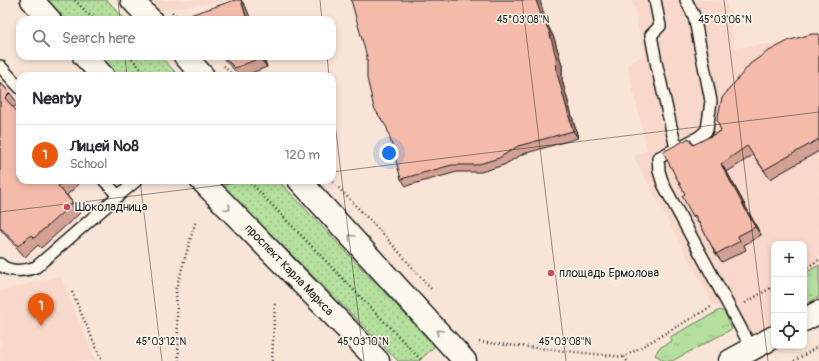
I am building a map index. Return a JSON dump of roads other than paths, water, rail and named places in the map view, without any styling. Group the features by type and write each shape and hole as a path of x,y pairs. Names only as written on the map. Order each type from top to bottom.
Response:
{"main road":[{"path":"32,0 46,16"},
{"path":"132,0 147,16"},
{"path":"88,60 99,72"},
{"path":"188,60 199,72"},
{"name":"проспект Карла Маркса","path":"205,184 378,361"},
{"path":"303,184 465,361"},
{"path":"807,318 819,312"},
{"path":"730,361 771,339"}],"lane":[{"path":"655,0 660,26 651,35 676,148"},
{"path":"686,0 694,16 711,101 707,130 699,137 658,158 659,171 663,184 752,349"},
{"path":"0,66 16,84"},
{"path":"108,184 118,196"},
{"path":"0,264 2,266 17,270 27,270 36,267 132,184"}],"place":[{"name":"Шоколадница","path":"67,207"},
{"name":"площадь Ермолова","path":"551,273"},
{"name":"Лицей №8","path":"41,326"}]}
